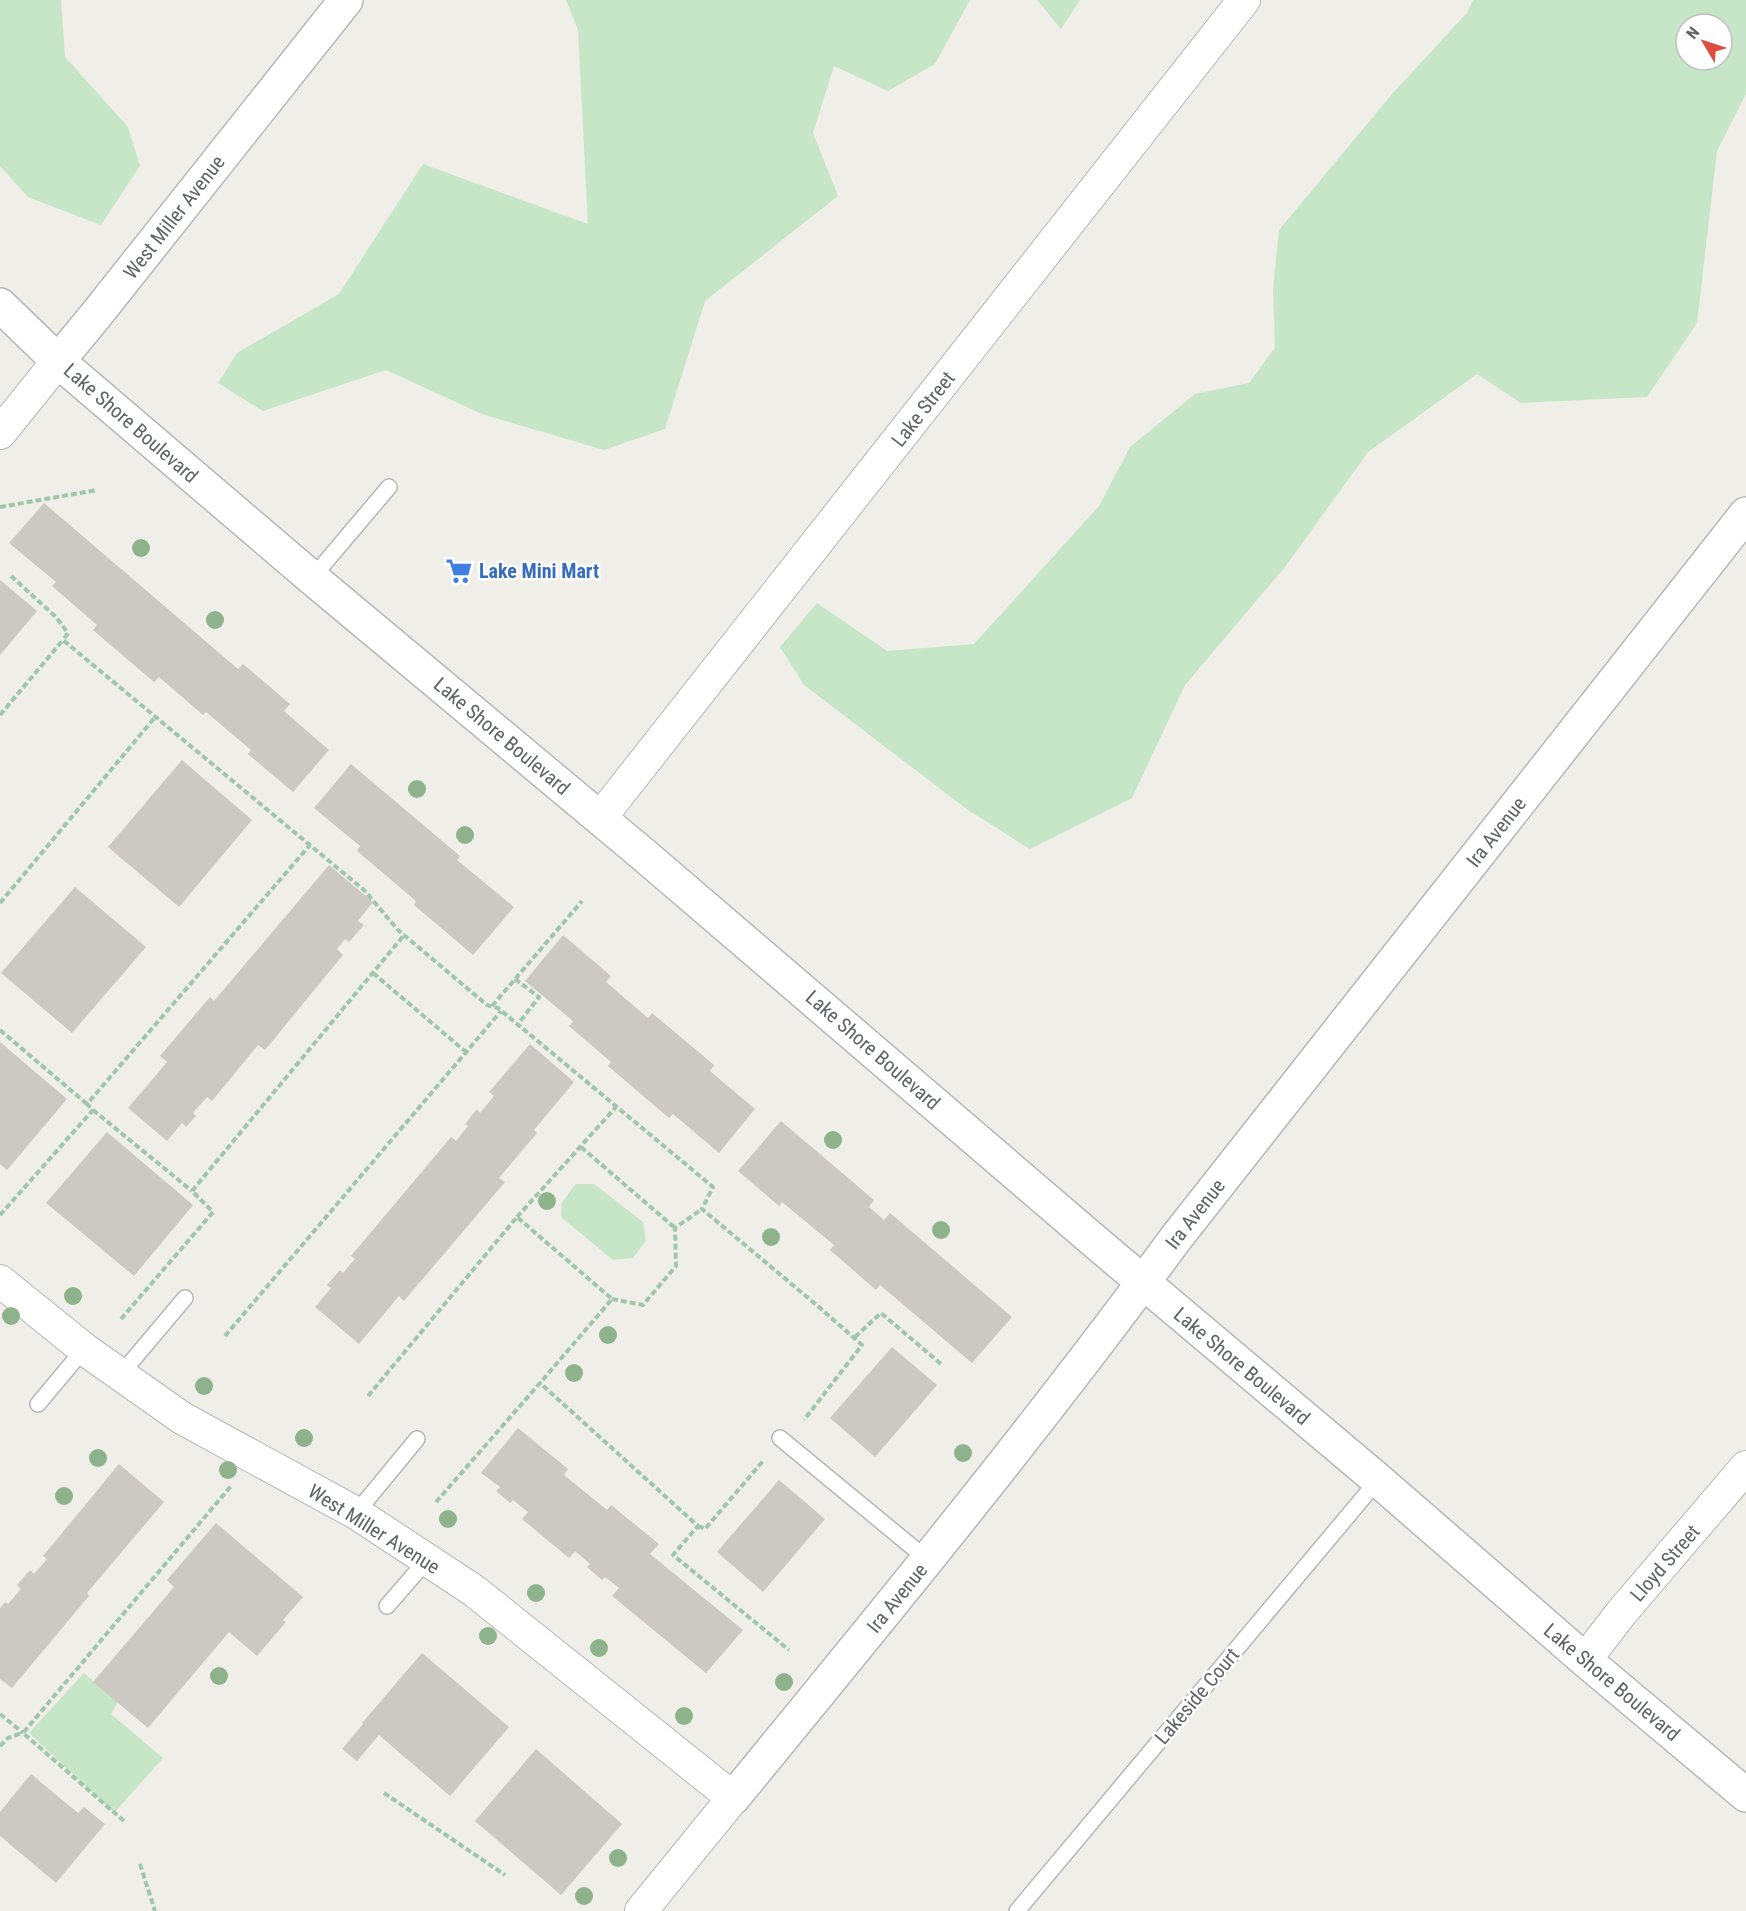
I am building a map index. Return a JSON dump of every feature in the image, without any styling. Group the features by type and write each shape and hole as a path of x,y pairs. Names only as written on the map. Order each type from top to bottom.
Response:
{"main road":[{"name":"West Miller Avenue","path":"58,360 111,297 346,0"},
{"name":"Lake Shore Boulevard","path":"0,305 58,360 312,578 600,818 1746,1795"},
{"name":"Ira Avenue","path":"733,1798 928,1560 1176,1238 1746,514"}],"street":[{"name":"Lake Street","path":"600,818 1244,0"},
{"name":"West Miller Avenue","path":"0,433 58,360"},
{"name":"West Miller Avenue","path":"0,1281 84,1349 182,1418 356,1513 473,1590 733,1798"},
{"name":"Lloyd Street","path":"1585,1660 1622,1612 1746,1467"},
{"name":"Ira Avenue","path":"641,1911 733,1798"}],"lane":[{"path":"312,578 389,487"},
{"path":"121,1374 185,1298"},
{"path":"38,1404 84,1349"},
{"path":"780,1438 928,1560"},
{"path":"356,1513 417,1440"},
{"name":"Lakeside Court","path":"1017,1911 1378,1480"},
{"path":"387,1606 427,1560"}],"path":[{"path":"0,507 97,490"},
{"path":"0,715 68,633 56,617 11,576"},
{"path":"63,640 364,890 398,930 487,1005 501,1011 518,1024 713,1187 702,1209 675,1228"},
{"path":"0,903 156,716"},
{"path":"87,1104 310,845"},
{"path":"492,1006 582,901"},
{"path":"192,1191 405,934"},
{"path":"373,973 466,1052"},
{"path":"515,979 539,997 518,1024"},
{"path":"225,1336 501,1011"},
{"path":"0,1030 192,1191 213,1212 121,1319"},
{"path":"368,1396 517,1217 616,1107"},
{"path":"0,1215 93,1110"},
{"path":"517,1217 612,1299 643,1305 676,1266 675,1228 581,1147"},
{"path":"702,1209 862,1345 803,1419 812,1427"},
{"path":"436,1502 612,1299"},
{"path":"855,1337 881,1313 941,1364"},
{"path":"540,1383 698,1526 705,1529 764,1459"},
{"path":"0,1746 8,1738 22,1733 231,1485"},
{"path":"698,1526 673,1555 789,1650"},
{"path":"0,1714 124,1821"},
{"path":"384,1793 505,1875"},
{"path":"140,1864 155,1911"}],"green space":[{"path":"0,0 61,0 65,57 128,127 140,166 101,225 28,197 0,166"},
{"path":"566,0 970,0 935,64 888,91 834,66 813,133 838,196 705,301 665,429 604,450 482,414 386,370 263,411 218,383 237,353 339,294 423,164 588,224 578,30"},
{"path":"1037,0 1080,0 1061,29"},
{"path":"1473,0 1746,0 1746,94 1717,151 1697,323 1647,397 1521,403 1477,374 1368,452 1285,567 1185,685 1132,798 1030,849 968,810 804,685 780,647 817,603 887,651 974,644 1099,506 1130,447 1195,394 1249,383 1275,348 1273,288 1279,230 1392,94 1467,13"},
{"path":"576,1184 594,1184 643,1222 646,1241 633,1258 613,1260 561,1217 562,1202"},
{"path":"84,1673 118,1702 111,1714 163,1758 114,1813 29,1733"}],"building":[{"path":"44,503 238,669 243,664 290,704 284,711 329,750 293,792 248,754 251,750 206,712 203,715 159,677 154,682 93,630 97,625 52,586 56,582 9,543"},
{"path":"0,580 37,611 0,655"},
{"path":"182,760 252,820 179,907 108,847"},
{"path":"351,764 460,856 457,860 514,907 473,955 414,905 416,901 357,851 360,846 314,808"},
{"path":"329,865 373,902 358,921 364,925 349,942 345,939 337,949 343,955 265,1050 258,1045 212,1101 207,1097 193,1113 196,1116 186,1127 182,1123 167,1141 128,1108 167,1062 160,1056 210,997 214,1001"},
{"path":"75,887 146,947 72,1033 1,973"},
{"path":"563,935 611,976 606,982 648,1018 652,1013 714,1065 710,1071 755,1109 719,1153 673,1114 669,1118 608,1066 611,1062 569,1026 573,1021 525,981"},
{"path":"0,1042 67,1099 7,1170 0,1164"},
{"path":"530,1044 574,1082 534,1130 537,1133 499,1178 505,1182 404,1301 399,1296 359,1344 315,1307 331,1288 327,1285 340,1270 343,1273 355,1259 351,1256 451,1137 456,1141 468,1126 465,1124 477,1109 480,1113 494,1096 489,1092"},
{"path":"781,1121 874,1200 869,1207 884,1220 890,1213 1012,1317 972,1363 880,1285 876,1290 830,1250 834,1245 782,1202 779,1206 738,1171"},
{"path":"107,1132 193,1205 134,1276 46,1203"},
{"path":"892,1347 937,1385 875,1457 830,1418"},
{"path":"518,1428 568,1469 564,1475 607,1510 611,1505 659,1544 650,1554 743,1630 706,1673 612,1596 619,1588 605,1577 602,1580 587,1567 590,1564 575,1551 569,1558 522,1519 528,1512 513,1500 510,1503 496,1491 500,1487 481,1473"},
{"path":"119,1464 164,1502 87,1593 89,1596 12,1688 0,1679 0,1608 5,1602 8,1604 21,1589 17,1585 30,1570 34,1574 47,1559 43,1556"},
{"path":"779,1480 825,1519 763,1592 717,1552"},
{"path":"216,1523 303,1597 283,1620 286,1622 257,1656 229,1632 148,1728 93,1682 174,1587 167,1580"},
{"path":"422,1653 509,1727 450,1796 379,1735 357,1761 342,1749"},
{"path":"536,1749 622,1824 561,1895 475,1821"},
{"path":"31,1774 78,1813 84,1807 105,1824 56,1883 0,1836 0,1812"}],"place":[{"name":"Lake Mini Mart","path":"459,571"}]}
